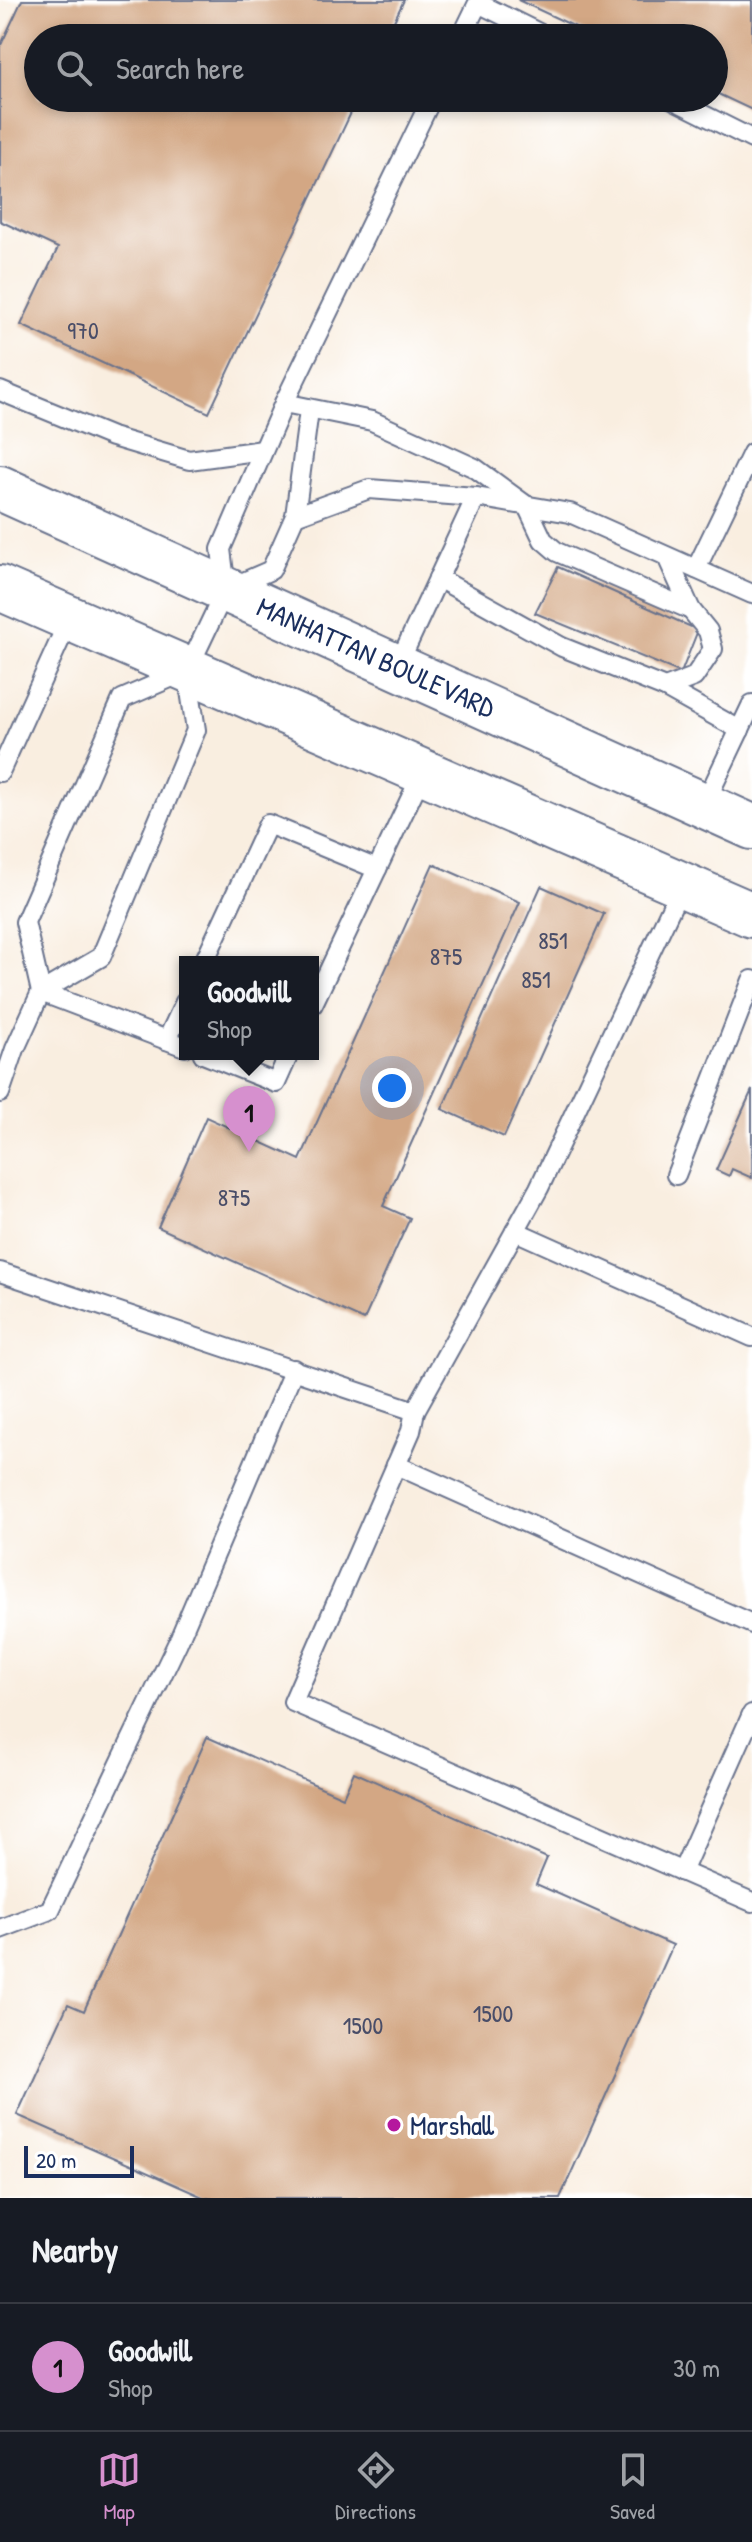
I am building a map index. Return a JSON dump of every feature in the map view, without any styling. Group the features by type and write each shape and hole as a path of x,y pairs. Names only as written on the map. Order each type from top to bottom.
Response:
{"street":[{"name":"MANHATTAN BOULEVARD","path":"0,488 752,827"},
{"path":"0,588 752,915"}],"lane":[{"path":"468,24 478,3 521,24"},
{"path":"0,1093 7,1046 41,992 101,957 196,730 187,671 226,589 221,549 284,403 425,112"},
{"path":"698,112 752,139"},
{"path":"0,391 112,437 189,460 263,450"},
{"path":"284,403 372,421 475,468 527,506 543,540 557,552 691,610"},
{"path":"226,589 271,570 295,516 309,410"},
{"path":"696,569 752,453"},
{"path":"295,516 369,489 476,497 570,513 752,594"},
{"path":"397,667 476,497"},
{"path":"665,688 694,677 713,649 708,631 691,610 667,557"},
{"path":"438,578 562,647 665,688 740,730"},
{"path":"0,772 69,620"},
{"path":"41,992 25,922 122,699 187,671"},
{"path":"704,805 751,709"},
{"path":"319,991 422,774"},
{"path":"207,956 268,824 377,869"},
{"path":"682,885 539,1188 415,1411 396,1465 293,1702 752,1902"},
{"path":"676,1175 752,980"},
{"path":"41,992 176,1044"},
{"path":"218,1060 276,1083 286,1060"},
{"path":"515,1231 752,1337"},
{"path":"0,1272 415,1411"},
{"path":"0,1929 50,1910 178,1642 294,1369"},
{"path":"396,1465 752,1624"},
{"path":"682,1872 752,1714"}],"building":[{"path":"22,0 404,0 393,24 24,24 24,112 351,112 209,413 21,325 58,248 0,221 0,47"},
{"path":"518,0 752,0 752,110 728,99 728,24 569,24"},
{"path":"558,567 698,630 681,673 535,613"},
{"path":"433,864 520,902 383,1206 410,1218 364,1320 158,1227 206,1117 300,1160"},
{"path":"541,886 604,914 504,1137 442,1109"},
{"path":"752,1090 752,1178 732,1169 729,1176 716,1170"},
{"path":"207,1737 343,1797 354,1772 547,1858 536,1884 673,1945 560,2198 205,2198 17,2115 68,2004 84,2011"}],"place":[{"name":"Goodwill","path":"249,1152"},
{"name":"Marshall","path":"394,2125"}]}
